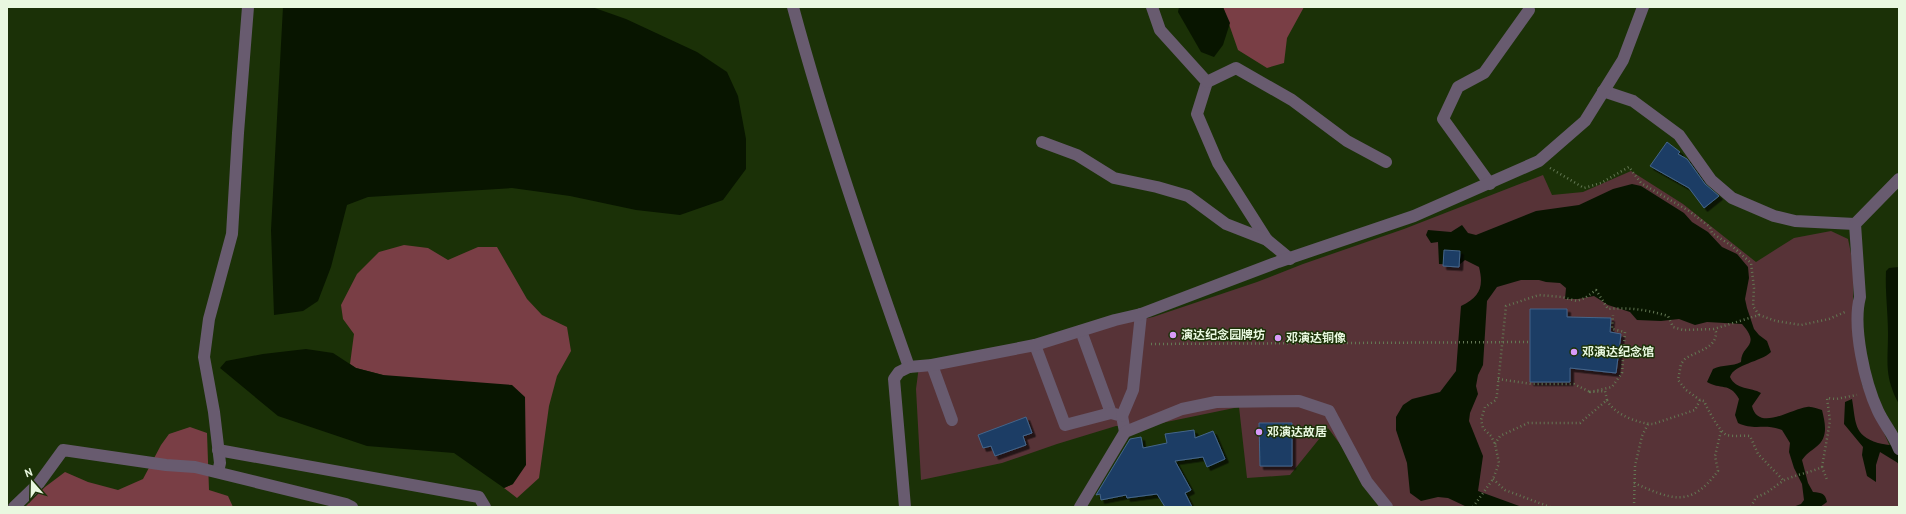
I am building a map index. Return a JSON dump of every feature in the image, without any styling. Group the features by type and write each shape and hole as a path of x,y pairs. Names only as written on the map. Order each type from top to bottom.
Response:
{"street":[{"path":"218,472 220,463 214,412 204,357 209,320 232,234 248,7"},
{"path":"793,7 813,80 860,230 909,367"},
{"path":"1152,7 1160,30 1207,82"},
{"path":"904,507 894,379 899,372 909,367 932,365 1035,345 1126,317 1141,314 1290,259 1382,228 1490,184 1539,161 1584,121 1623,60 1642,7"},
{"path":"1490,184 1443,119 1458,87 1484,73 1529,10"},
{"path":"1290,259 1267,240 1218,163 1197,114 1207,82 1236,68 1292,100 1347,141 1386,162"},
{"path":"1603,91 1633,101 1679,135 1711,180 1732,198 1774,216 1795,221 1855,224"},
{"path":"1042,142 1077,155 1114,178 1157,187 1188,196 1226,224 1267,240"},
{"path":"1899,179 1855,224 1860,297 1858,305 1859,341 1870,393 1879,413 1894,435 1899,449"},
{"path":"1035,345 1065,426 1117,415 1133,390 1141,314"},
{"path":"1081,331 1125,432"},
{"path":"932,365 952,420"},
{"path":"1080,507 1125,432 1182,409 1216,402 1299,401 1330,411 1367,482 1387,507"},
{"path":"14,507 39,483 63,450 166,465 195,467 346,504 352,507"},
{"path":"218,450 479,497 485,507"}],"path":[{"path":"1539,161 1584,188 1600,183 1629,167 1641,183 1689,211 1710,226 1712,233 1732,246 1751,263 1754,288 1753,306 1759,316"},
{"path":"1474,507 1493,479 1499,463 1495,444 1491,436 1483,428 1481,420 1485,407 1496,400 1506,306 1539,295 1577,301 1585,298 1596,290 1608,309 1628,308 1650,310 1668,316 1674,327 1683,330 1714,329 1759,316 1776,321 1801,325 1829,319 1858,305"},
{"path":"1590,392 1612,387 1622,373 1625,332 1612,329 1613,315"},
{"path":"1714,329 1716,332 1716,339 1711,346 1685,359 1679,372 1678,380 1686,390 1700,400 1704,401 1721,431 1727,435 1750,436 1758,454 1784,481"},
{"path":"1138,344 1529,342"},
{"path":"1498,379 1532,384 1574,384 1590,392 1605,390 1610,406 1617,412 1648,424 1659,423 1695,410 1700,400"},
{"path":"1827,480 1822,467 1830,421 1826,398 1836,399 1870,393"},
{"path":"1495,444 1500,436 1528,423 1580,423 1607,400"},
{"path":"1634,507 1635,466 1642,436 1648,424"},
{"path":"1634,482 1659,494 1675,498 1690,496 1703,488 1718,471 1715,456 1721,431"},
{"path":"1751,507 1756,497 1768,494 1784,481 1810,473 1822,467"},
{"path":"1493,479 1505,490 1550,507"}],"shaded area":[{"path":"283,7 592,7 626,19 697,52 727,72 738,96 746,139 746,169 723,200 680,215 636,210 570,196 512,188 368,197 347,205 331,267 318,301 303,311 274,315 271,230"},
{"path":"1179,7 1223,7 1230,23 1223,45 1214,57 1201,52 1178,12"},
{"path":"1223,7 1304,7 1287,38 1284,63 1267,68 1238,50"},
{"path":"1631,171 1683,204 1756,262 1794,238 1831,231 1848,239 1854,268 1853,299 1862,385 1899,466 1899,507 1387,507 1328,428 1290,475 1247,478 1239,407 1147,426 1116,426 1002,463 921,480 916,389 919,366 1153,317 1257,282 1303,264 1404,229 1543,175 1552,195 1583,192"},
{"path":"1632,184 1641,186 1684,213 1692,222 1708,232 1722,247 1737,254 1748,267 1749,278 1745,299 1747,308 1754,329 1767,341 1771,352 1737,369 1730,377 1736,384 1761,393 1752,406 1755,414 1761,417 1776,417 1807,407 1822,410 1825,430 1823,439 1802,460 1808,483 1813,492 1823,494 1827,502 1820,507 1793,507 1801,504 1804,500 1802,484 1794,468 1789,452 1790,443 1782,430 1738,423 1735,415 1739,399 1736,394 1728,388 1707,382 1713,369 1720,366 1741,362 1742,356 1750,341 1748,331 1742,324 1707,322 1695,325 1679,319 1661,321 1637,320 1630,312 1608,305 1594,296 1578,299 1565,299 1566,288 1560,283 1539,280 1521,280 1497,287 1487,301 1483,365 1478,375 1476,386 1478,394 1470,413 1469,421 1483,456 1478,491 1522,507 1467,507 1448,498 1438,497 1421,501 1410,493 1407,463 1396,430 1396,417 1403,405 1412,399 1440,392 1456,371 1461,306 1473,299 1481,286 1479,267 1465,260 1459,265 1439,264 1438,242 1431,243 1426,235 1428,230 1451,232 1462,225 1468,233 1476,235 1536,211 1579,205 1613,189"},
{"path":"404,245 428,248 448,260 478,247 497,247 527,299 542,315 567,327 571,351 557,376 549,406 539,478 517,498 504,488 513,484 383,375 356,368 350,364 354,334 343,319 341,305 357,274 379,252"},
{"path":"1899,267 1899,404 1891,385 1888,369 1886,271 1889,268"},
{"path":"306,349 333,353 356,368 383,375 512,385 525,397 526,465 513,484 504,488 454,453 367,446 278,416 220,368 226,361 263,354"},
{"path":"1852,399 1855,421 1860,432 1864,436 1878,443 1891,445 1899,443 1898,463 1880,452 1876,465 1876,482 1867,476 1862,455 1863,447 1844,424 1845,402"},
{"path":"190,427 207,433 209,490 228,496 233,507 25,507 45,487 65,472 88,482 118,490 143,479 161,445 169,434"}],"building":[{"path":"1667,142 1680,152 1678,154 1687,159 1705,184 1719,196 1704,208 1689,188 1650,166"},
{"path":"1444,250 1460,251 1459,267 1443,266"},
{"name":"邓演达纪念馆","path":"1530,309 1567,309 1567,317 1611,318 1610,332 1621,334 1616,373 1570,368 1570,382 1530,382"},
{"path":"1026,417 1032,433 1023,436 1026,445 995,456 991,446 983,448 978,435"},
{"path":"1259,423 1292,423 1292,466 1260,466"},
{"path":"1194,430 1195,438 1213,431 1225,459 1207,467 1203,457 1175,461 1191,490 1185,493 1192,507 1165,507 1157,494 1127,498 1126,495 1101,500 1100,494 1096,495 1130,439 1141,437 1143,448 1167,443 1165,434"}],"place":[{"name":"演达纪念园牌坊","path":"1173,335"},
{"name":"邓演达铜像","path":"1278,338"},
{"name":"邓演达纪念馆","path":"1574,352"},
{"name":"邓演达故居","path":"1259,432"}]}
